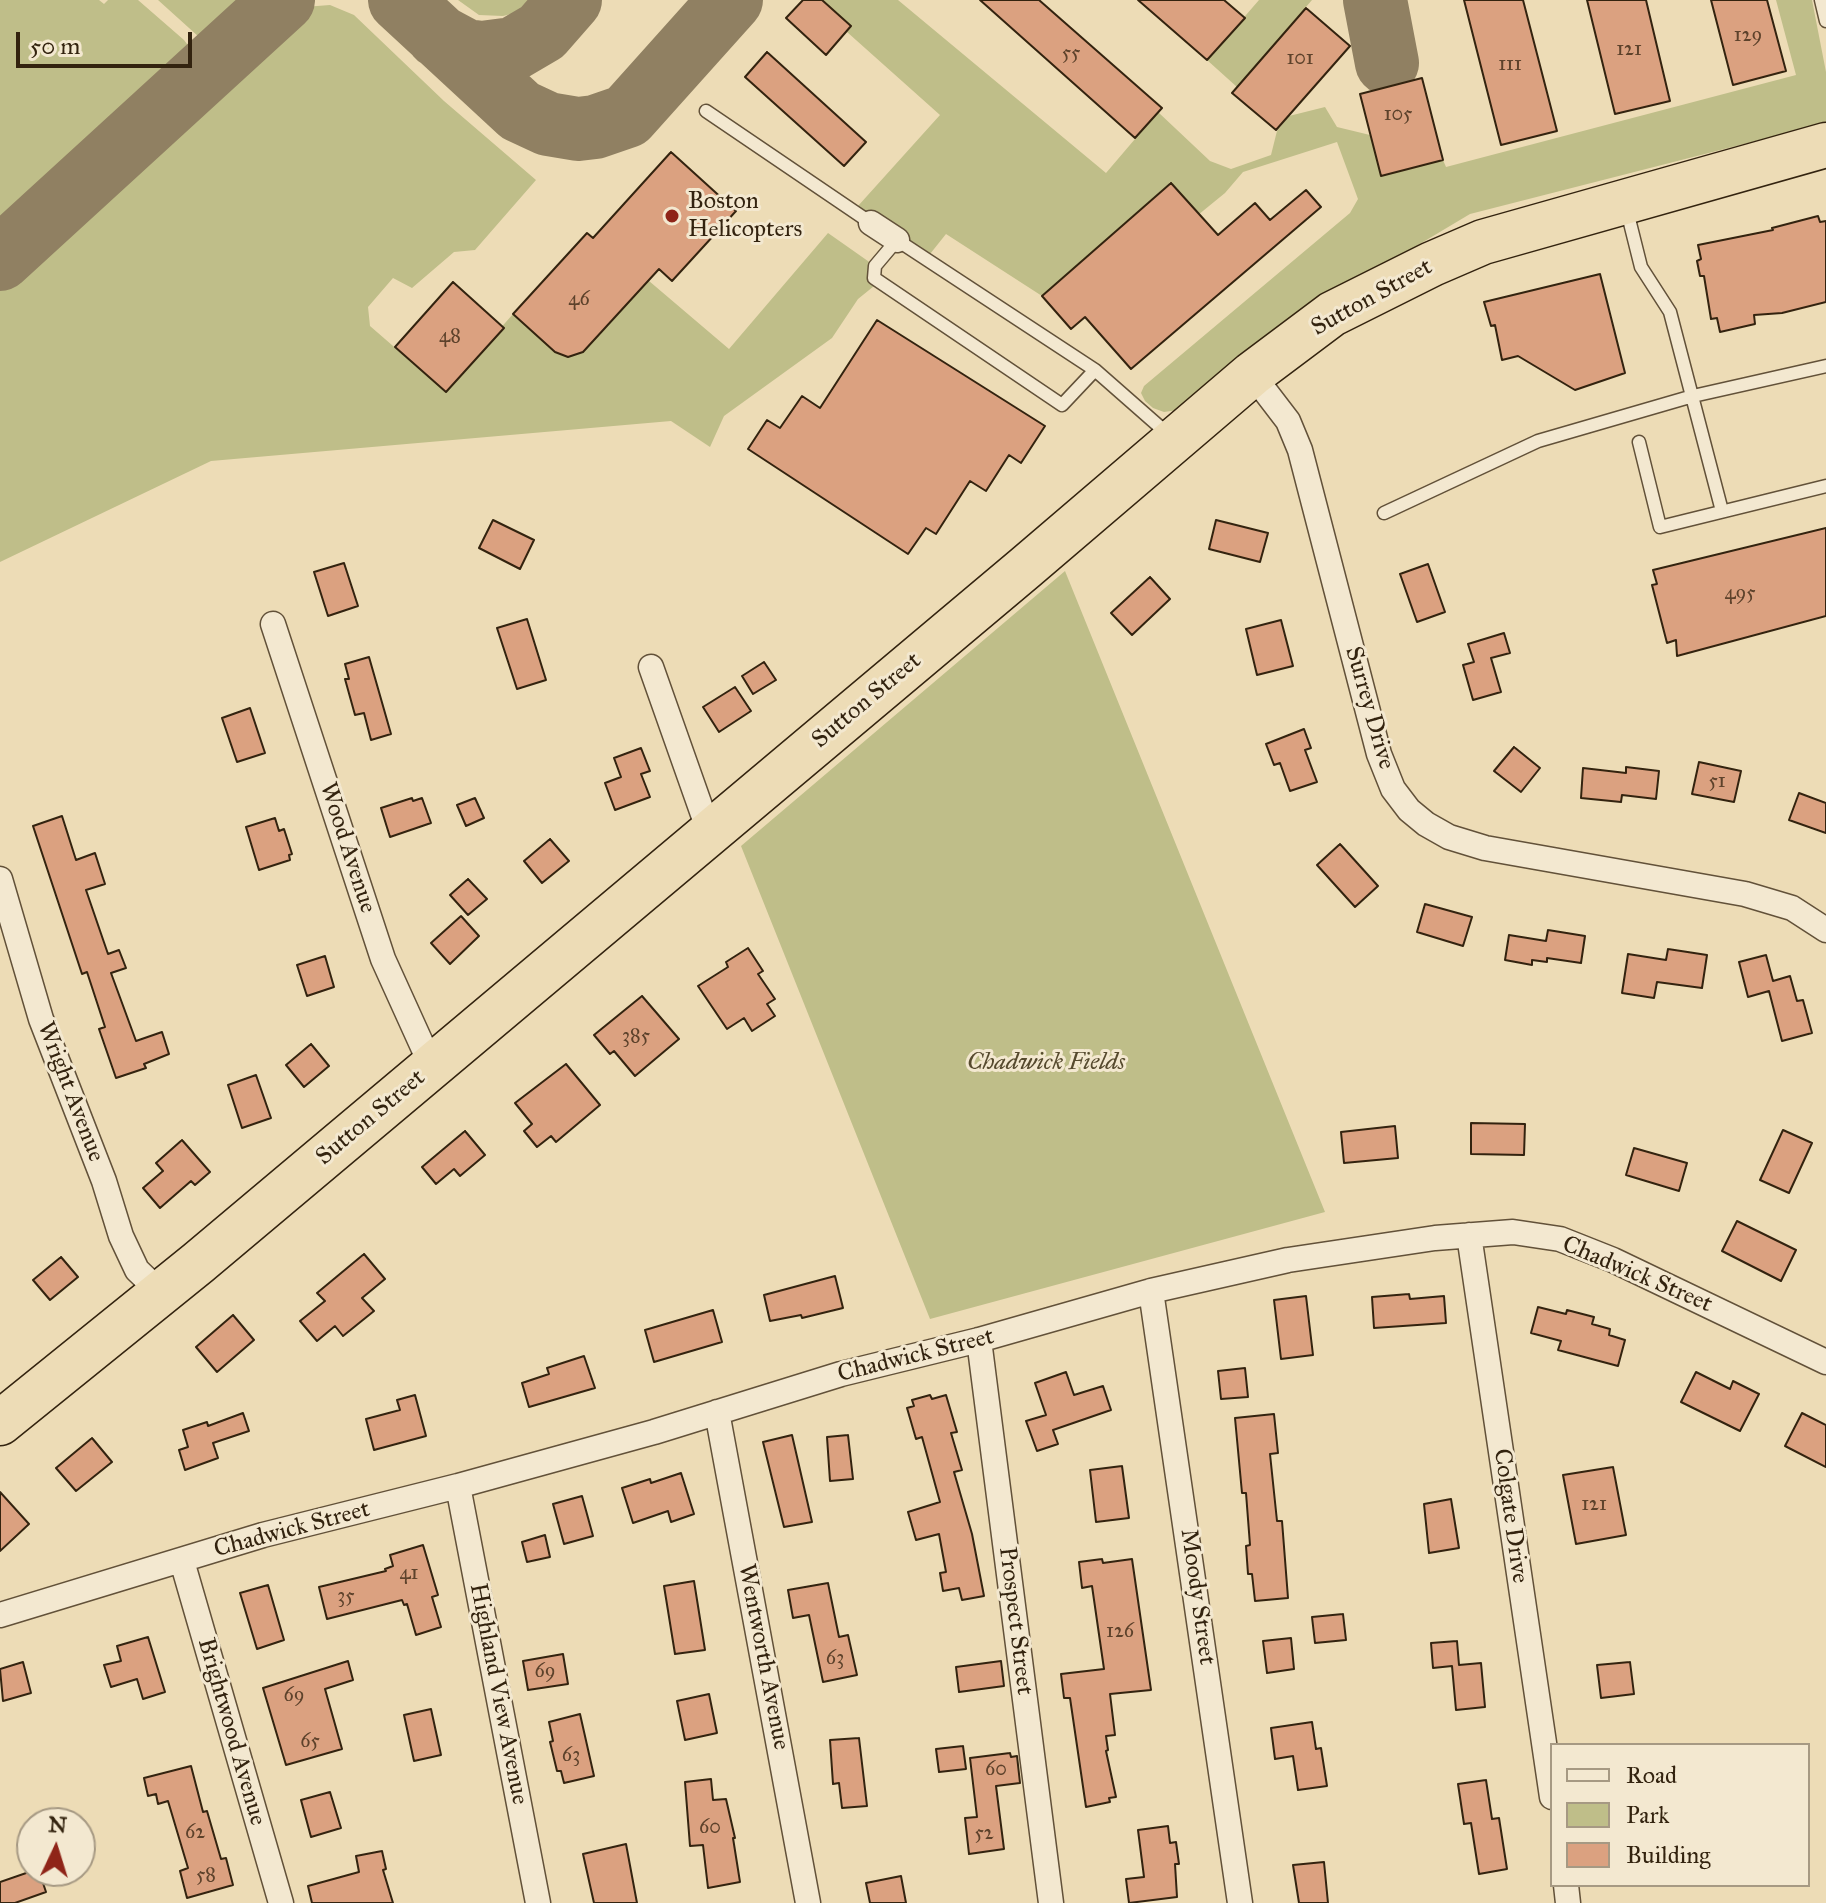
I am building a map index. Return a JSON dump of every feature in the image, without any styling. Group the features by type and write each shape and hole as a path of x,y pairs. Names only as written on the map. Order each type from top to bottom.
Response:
{"highway":[{"name":"Sutton Street","path":"0,1423 432,1067 1252,374 1332,314 1483,242 1826,145"}],"street":[{"path":"871,223 897,240"},
{"name":"Surrey Drive","path":"1252,374 1288,421 1297,441 1379,754 1393,789 1409,810 1449,837 1485,848 1745,894 1792,908 1826,930"},
{"name":"Wood Avenue","path":"273,624 383,959 432,1067"},
{"path":"651,667 710,834"},
{"name":"Wright Avenue","path":"0,879 41,1019 104,1181 121,1236 137,1270 161,1293"},
{"name":"Chadwick Street","path":"0,1615 263,1535 654,1432 841,1374 979,1340 1151,1291 1288,1260 1469,1235 1513,1232 1560,1239 1613,1260 1826,1362"},
{"name":"Colgate Drive","path":"1469,1235 1550,1783"},
{"name":"Moody Street","path":"1151,1291 1240,1903"},
{"name":"Prospect Street","path":"979,1340 1051,1903"},
{"name":"Wentworth Avenue","path":"717,1412 808,1903"},
{"name":"Highland View Avenue","path":"458,1486 538,1903"},
{"name":"Brightwood Avenue","path":"182,1561 281,1903"}],"lane":[{"path":"1821,0 1826,21"},
{"path":"706,111 871,223"},
{"path":"1625,202 1641,267 1670,312 1722,511"},
{"path":"1095,370 1062,405 874,278 875,266 897,240 1095,370 1175,440"},
{"path":"1384,513 1538,441 1693,396 1826,366"},
{"path":"1639,442 1660,527 1826,486"}],"green space":[{"path":"0,0 99,0 104,4 108,0 138,0 184,40 193,52 0,231"},
{"path":"158,0 252,0 206,40"},
{"path":"458,0 533,0 519,12 503,16 479,15"},
{"path":"821,0 898,0 1106,173 1158,112 1210,161 1231,169 1271,155 1277,131 1289,116 1325,107 1337,127 1370,135 1381,176 1443,160 1446,167 1796,75 1776,0 1812,0 1826,72 1826,123 1470,214 1299,316 1178,410 1164,412 1145,401 1141,393 1144,386 1350,213 1358,199 1337,142 1243,172 1225,193 1198,215 1170,183 1042,296 946,234 926,259 897,240 858,206 940,115 847,32 851,26"},
{"path":"1259,0 1312,0 1237,87 1207,60"},
{"path":"330,5 354,15 444,101 536,180 475,250 454,252 412,288 393,278 368,307 370,326 445,391 513,314 555,352 568,357 583,352 644,286 642,275 729,349 828,233 875,266 879,282 858,299 832,338 724,416 710,447 671,421 211,461 0,562 0,282 286,19 304,7"},
{"name":"Chadwick Fields","path":"1065,571 1325,1212 930,1319 741,846"}],"building":[{"path":"803,0 822,0 851,26 826,55 786,18"},
{"path":"980,0 1039,0 1162,108 1135,138"},
{"path":"1138,0 1224,0 1245,18 1207,60"},
{"path":"1464,0 1523,0 1557,131 1501,145"},
{"path":"1587,0 1646,0 1670,101 1615,114"},
{"path":"1711,0 1767,0 1786,71 1733,85"},
{"path":"1306,8 1350,46 1276,130 1232,93"},
{"path":"767,52 866,142 844,166 745,77"},
{"path":"1422,78 1443,160 1381,176 1360,94"},
{"path":"671,152 736,211 672,281 659,269 583,352 568,357 555,352 513,314 587,233 593,238"},
{"path":"1171,183 1218,235 1255,203 1270,220 1306,190 1321,207 1131,369 1085,317 1071,329 1042,296"},
{"path":"1818,216 1820,222 1826,221 1826,302 1782,313 1754,315 1755,324 1720,332 1717,318 1711,319 1704,276 1700,276 1698,245 1773,230"},
{"path":"1600,274 1625,373 1575,390 1518,356 1502,360 1495,325 1491,326 1484,302"},
{"path":"453,282 504,328 446,392 395,347"},
{"path":"877,320 1045,426 1021,463 1009,455 986,491 970,481 936,534 926,528 908,554 748,449 767,420 780,428 802,396 820,408"},
{"path":"493,520 534,540 520,569 479,548"},
{"path":"1216,520 1268,533 1260,562 1209,549"},
{"path":"1826,528 1826,616 1677,656 1676,640 1667,643 1652,585 1657,584 1653,570"},
{"path":"344,563 358,606 328,616 314,572"},
{"path":"1428,564 1445,612 1417,622 1400,574"},
{"path":"1150,577 1170,599 1132,635 1111,613"},
{"path":"527,619 546,680 517,689 497,628"},
{"path":"1281,620 1293,666 1257,675 1246,629"},
{"path":"1504,633 1510,653 1491,658 1501,692 1473,700 1463,665 1474,662 1468,644"},
{"path":"369,657 391,734 371,740 364,713 355,715 345,679 349,679 345,664"},
{"path":"764,662 776,680 753,694 742,676"},
{"path":"735,687 751,711 719,732 703,707"},
{"path":"250,708 265,753 237,762 222,718"},
{"path":"1304,729 1311,748 1305,750 1317,782 1290,791 1280,763 1274,765 1266,744"},
{"path":"1514,747 1540,768 1521,792 1494,771"},
{"path":"641,748 650,771 641,774 650,797 615,810 605,783 621,777 614,758"},
{"path":"1699,762 1741,771 1734,802 1692,794"},
{"path":"1626,767 1659,771 1656,799 1622,795 1621,802 1581,798 1583,768 1626,773"},
{"path":"1799,793 1826,803 1826,833 1789,820"},
{"path":"412,798 413,801 422,798 431,823 390,837 381,808"},
{"path":"475,798 484,818 466,826 457,805"},
{"path":"62,816 76,860 95,853 105,884 86,890 108,954 119,950 126,968 111,973 136,1041 162,1032 169,1054 144,1064 146,1068 116,1078 99,1029 105,1027 87,972 82,974 33,826"},
{"path":"275,818 279,831 284,829 292,854 289,855 290,860 259,870 246,827"},
{"path":"550,839 569,861 542,883 524,861"},
{"path":"1340,844 1378,886 1355,907 1317,865"},
{"path":"468,879 487,899 468,915 450,895"},
{"path":"1425,904 1472,917 1463,946 1417,932"},
{"path":"461,916 479,936 450,964 431,943"},
{"path":"1548,930 1585,936 1581,963 1547,958 1547,962 1532,960 1532,965 1505,960 1509,935 1546,941"},
{"path":"748,948 763,971 758,974 775,999 767,1004 775,1016 752,1031 744,1018 727,1029 698,986 728,967 726,962"},
{"path":"1668,949 1707,955 1702,988 1657,982 1654,998 1622,993 1628,954 1666,960"},
{"path":"1766,955 1773,981 1790,976 1797,1001 1803,1000 1812,1033 1782,1041 1769,991 1748,997 1739,962"},
{"path":"325,956 334,987 307,996 297,965"},
{"path":"642,996 679,1039 635,1076 614,1051 610,1054 594,1035"},
{"path":"311,1044 329,1066 304,1087 286,1065"},
{"path":"566,1064 600,1105 556,1142 551,1136 537,1147 524,1131 532,1124 515,1103"},
{"path":"256,1075 271,1118 242,1128 228,1085"},
{"path":"1471,1123 1525,1124 1524,1155 1471,1154"},
{"path":"1395,1126 1398,1158 1344,1163 1341,1132"},
{"path":"1783,1130 1812,1143 1789,1193 1760,1180"},
{"path":"465,1131 485,1155 460,1176 454,1169 436,1184 422,1167"},
{"path":"182,1140 210,1172 195,1185 191,1181 160,1208 143,1188 163,1171 156,1163"},
{"path":"1634,1148 1687,1163 1679,1191 1626,1175"},
{"path":"1737,1221 1796,1250 1781,1281 1722,1251"},
{"path":"364,1254 385,1279 362,1298 374,1311 343,1336 335,1326 317,1341 300,1321 325,1301 317,1293"},
{"path":"61,1257 78,1277 50,1300 33,1280"},
{"path":"835,1276 843,1308 802,1318 801,1315 770,1321 764,1295"},
{"path":"1409,1294 1410,1299 1444,1296 1446,1323 1374,1328 1372,1297"},
{"path":"1306,1296 1313,1355 1281,1359 1274,1300"},
{"path":"1538,1307 1594,1317 1592,1324 1610,1329 1609,1335 1625,1340 1618,1366 1558,1350 1561,1341 1531,1333"},
{"path":"713,1310 722,1342 654,1362 645,1330"},
{"path":"233,1315 254,1340 217,1372 196,1347"},
{"path":"584,1356 595,1388 529,1407 522,1383 549,1374 547,1368"},
{"path":"1245,1368 1248,1397 1221,1399 1218,1371"},
{"path":"1066,1372 1074,1395 1103,1386 1111,1410 1053,1430 1058,1444 1037,1451 1026,1421 1046,1415 1035,1383"},
{"path":"1696,1372 1730,1389 1733,1381 1759,1394 1740,1431 1681,1402"},
{"path":"415,1395 426,1436 374,1450 366,1419 400,1410 397,1400"},
{"path":"930,1395 932,1399 946,1395 957,1432 951,1433 962,1470 954,1472 972,1534 984,1596 962,1600 959,1588 943,1591 940,1573 946,1572 939,1534 916,1540 908,1512 940,1502 922,1437 916,1439 907,1408 914,1406 912,1400"},
{"path":"243,1413 249,1431 213,1443 218,1458 185,1470 179,1450 188,1447 183,1430 207,1422 208,1426"},
{"path":"1802,1413 1826,1425 1826,1467 1785,1446"},
{"path":"1274,1414 1278,1453 1270,1454 1277,1521 1282,1521 1288,1598 1255,1601 1252,1574 1248,1574 1246,1546 1250,1545 1246,1493 1242,1493 1235,1418"},
{"path":"792,1435 812,1522 784,1527 763,1442"},
{"path":"848,1435 853,1479 830,1481 827,1437"},
{"path":"92,1438 112,1462 76,1491 56,1468"},
{"path":"1122,1466 1129,1518 1096,1522 1090,1470"},
{"path":"1613,1467 1626,1535 1576,1544 1563,1475"},
{"path":"681,1473 694,1514 671,1522 668,1511 633,1523 622,1488"},
{"path":"0,1492 29,1524 0,1551"},
{"path":"582,1496 593,1536 564,1544 553,1504"},
{"path":"1451,1499 1459,1548 1429,1553 1424,1504"},
{"path":"545,1535 550,1557 527,1562 522,1542"},
{"path":"423,1545 438,1595 432,1597 441,1627 416,1635 407,1604 404,1605 402,1600 327,1619 319,1587 386,1571 393,1566 390,1555"},
{"path":"1102,1559 1103,1563 1132,1559 1151,1690 1110,1694 1115,1735 1106,1736 1106,1751 1116,1797 1109,1798 1110,1802 1086,1807 1070,1698 1064,1698 1061,1674 1104,1669 1092,1586 1082,1588 1079,1562"},
{"path":"694,1581 705,1650 675,1654 664,1586"},
{"path":"828,1583 839,1637 848,1635 857,1675 823,1682 809,1615 793,1618 788,1590"},
{"path":"268,1585 284,1640 257,1649 240,1593"},
{"path":"1343,1614 1346,1640 1315,1643 1312,1617"},
{"path":"148,1637 165,1692 143,1699 137,1679 111,1687 104,1665 121,1661 117,1646"},
{"path":"1291,1638 1294,1669 1267,1673 1263,1641"},
{"path":"1457,1641 1459,1665 1481,1663 1485,1707 1456,1710 1452,1666 1433,1668 1431,1643"},
{"path":"563,1654 568,1684 528,1690 523,1661"},
{"path":"348,1661 353,1680 325,1689 342,1749 286,1765 263,1688"},
{"path":"1001,1661 1004,1686 959,1692 956,1667"},
{"path":"23,1662 31,1693 3,1701 0,1669"},
{"path":"1630,1662 1634,1694 1601,1698 1597,1665"},
{"path":"709,1694 717,1733 685,1740 677,1701"},
{"path":"431,1709 441,1755 414,1761 404,1715"},
{"path":"580,1714 594,1776 564,1783 561,1771 557,1771 549,1722"},
{"path":"1312,1722 1316,1749 1321,1748 1327,1786 1298,1790 1293,1756 1275,1759 1271,1728"},
{"path":"859,1738 867,1806 842,1808 839,1783 833,1784 830,1740"},
{"path":"963,1746 966,1769 939,1772 936,1749"},
{"path":"1010,1753 1011,1757 1017,1756 1020,1783 996,1786 1004,1849 969,1854 965,1818 977,1817 970,1758"},
{"path":"191,1766 203,1812 207,1811 221,1859 226,1858 233,1885 187,1898 180,1871 188,1868 168,1801 158,1804 156,1794 148,1796 144,1778"},
{"path":"711,1779 713,1800 726,1799 740,1882 708,1888 703,1845 690,1846 685,1782"},
{"path":"1486,1780 1492,1819 1499,1818 1507,1869 1479,1874 1471,1823 1464,1824 1458,1784"},
{"path":"330,1792 341,1828 311,1837 301,1800"},
{"path":"1168,1826 1170,1843 1176,1842 1179,1864 1175,1864 1177,1897 1129,1903 1126,1879 1144,1877 1138,1830"},
{"path":"626,1844 637,1903 594,1903 583,1854"},
{"path":"382,1851 386,1869 383,1870 393,1903 312,1903 308,1886 359,1872 356,1856"},
{"path":"1324,1862 1328,1903 1299,1903 1293,1865"},
{"path":"16,1876 16,1887 44,1887 46,1892 15,1903 0,1903 0,1882"},
{"path":"901,1876 906,1903 870,1903 866,1883"}],"taxiway":[{"path":"0,259 283,0"},
{"path":"400,0 520,111 548,124 578,129 595,127 627,116 731,0"},
{"path":"438,36 466,51 482,53 513,49 542,32 570,0"},
{"path":"1375,0 1387,63"}],"place":[{"name":"Boston Helicopters","path":"672,216"}]}
